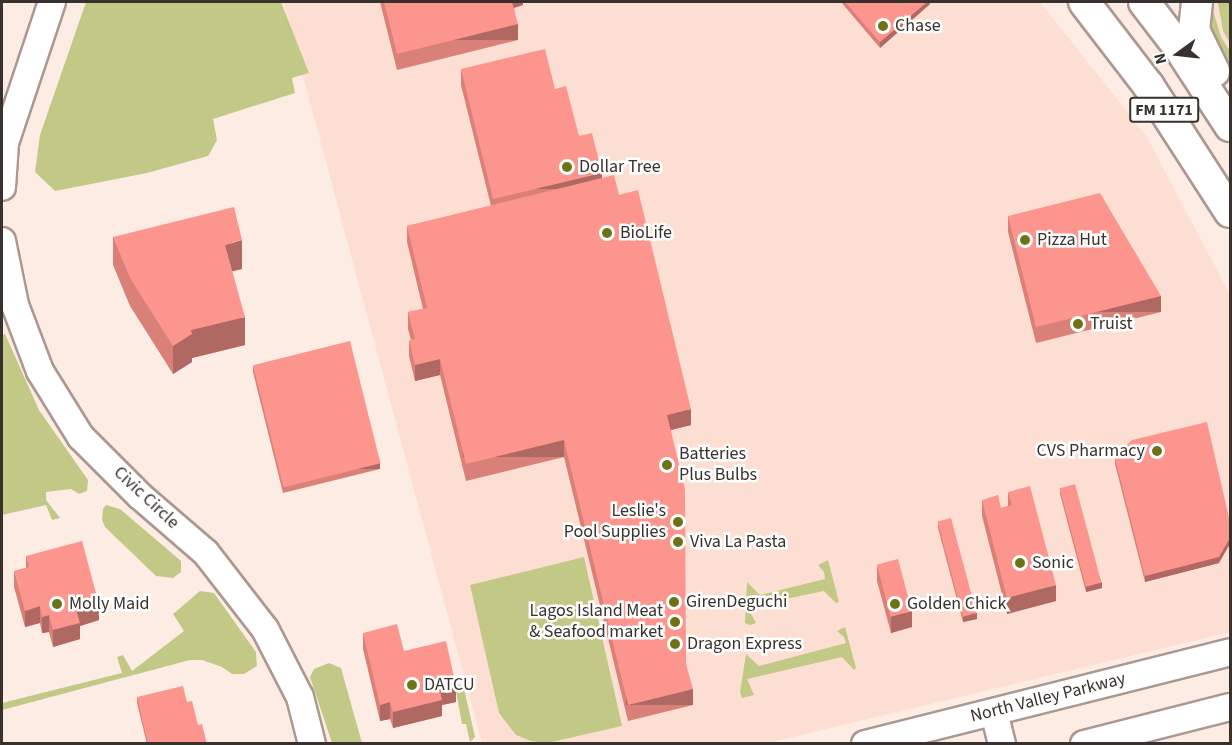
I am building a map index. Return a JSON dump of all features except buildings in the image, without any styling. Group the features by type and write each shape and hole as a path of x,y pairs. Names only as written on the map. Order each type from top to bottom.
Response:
{"main road":[{"name":"FM 1171","path":"1144,2 1180,49 1230,126"},
{"path":"1197,2 1194,30 1197,39 1208,62 1230,96"},
{"name":"FM 1171","path":"1094,5 1230,212"}],"street":[{"path":"2,187 5,143 52,2"},
{"name":"Civic Circle","path":"2,241 15,304 40,370 81,437 140,496 206,553 265,629 300,697 312,744"},
{"name":"North Valley Parkway","path":"877,742 1230,652"},
{"path":"1084,744 1230,707"},
{"path":"994,712 1002,744"}],"shaded area":[{"path":"283,2 1040,2 1147,137 1230,295 1230,632 768,743 482,743"},
{"path":"1187,2 1230,2 1230,61"}],"green space":[{"path":"86,2 281,2 309,73 292,78 295,93 213,119 217,140 208,156 147,173 55,191 35,172 40,135"},
{"path":"1211,2 1230,2 1230,43 1223,31 1218,3"},
{"path":"1205,6 1212,7 1221,37 1230,51 1230,70 1206,31"},
{"path":"5,334 39,410 88,480 87,491 79,494 71,489 46,492 46,500 60,518 52,520 46,505 2,515 2,335"},
{"path":"106,505 120,509 181,561 181,572 173,578 156,576 105,527 102,520 103,509"},
{"path":"584,557 622,726 547,743 531,741 516,735 499,713 470,585"},
{"path":"828,560 839,602 836,603 824,591 756,605 749,610 756,623 750,625 745,623 747,582 760,595 825,579 824,572 818,565"},
{"path":"200,591 214,593 256,652 257,666 244,674 232,674 222,667 202,660 190,660 2,710 2,703 122,673 117,657 123,655 132,671 184,631 173,614"},
{"path":"845,627 856,668 854,670 842,657 747,679 754,695 742,698 740,692 746,654 759,666 846,643 844,637 837,631"},
{"path":"329,663 341,668 362,743 332,743 310,677 314,669"},
{"path":"463,684 475,737 470,742 466,724 462,724 455,686"}],"place":[{"name":"Chase","path":"883,26"},
{"name":"Dollar Tree","path":"567,167"},
{"name":"BioLife","path":"607,233"},
{"name":"Pizza Hut","path":"1025,240"},
{"name":"Truist","path":"1078,324"},
{"name":"CVS Pharmacy","path":"1157,451"},
{"name":"Batteries Plus Bulbs","path":"667,465"},
{"name":"Leslie's Pool Supplies","path":"678,522"},
{"name":"Viva La Pasta","path":"678,542"},
{"name":"Sonic","path":"1020,563"},
{"name":"GirenDeguchi","path":"674,602"},
{"name":"Molly Maid","path":"57,604"},
{"name":"Golden Chick","path":"895,604"},
{"name":"Lagos Island Meat & Seafood market","path":"675,622"},
{"name":"Dragon Express","path":"675,644"},
{"name":"DATCU","path":"412,685"}]}
